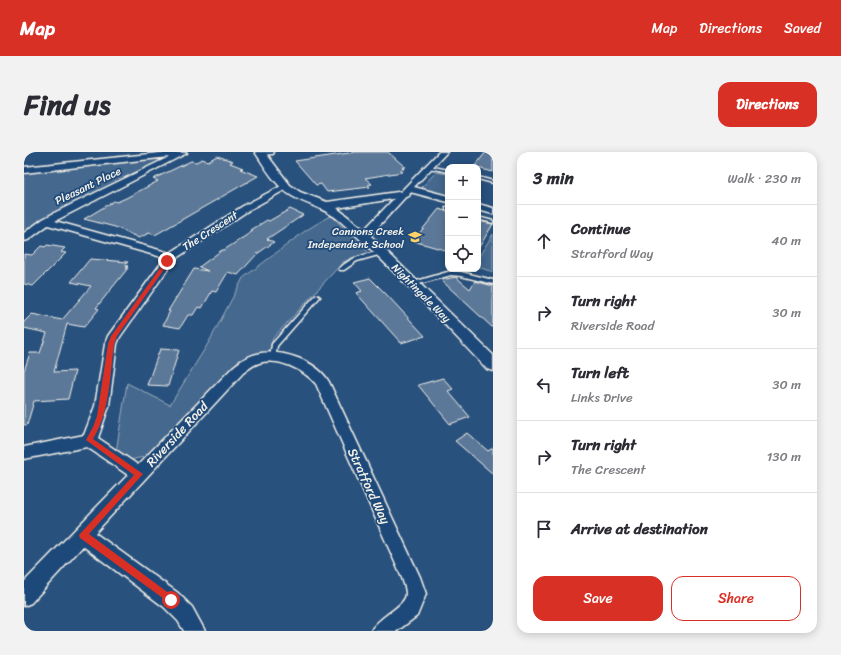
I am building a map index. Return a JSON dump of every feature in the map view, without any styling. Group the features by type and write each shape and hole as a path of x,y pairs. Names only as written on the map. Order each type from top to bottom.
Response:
{"street":[{"name":"Pleasant Place","path":"24,170 186,152"},
{"name":"Pleasant Place","path":"24,238 46,221 186,152"},
{"path":"264,152 286,187"},
{"path":"364,236 408,192 443,152"},
{"name":"Nightingale Way","path":"286,187 296,194 326,206 340,215 364,236 493,365"},
{"name":"The Crescent","path":"89,440 96,428 100,416 111,344 114,336 171,257 246,208 286,187"},
{"path":"326,206 408,192 445,198"},
{"path":"481,208 493,211"},
{"name":"Pleasant Place","path":"46,221 171,257"},
{"name":"Riverside Road","path":"24,596 238,370 259,358 273,358"},
{"name":"Stratford Way","path":"273,358 285,360 310,370 322,382 411,577 416,594 410,609 381,631"},
{"path":"24,453 89,440 139,474"},
{"path":"83,535 171,600 185,614 195,631"}],"lane":[{"path":"430,167 445,170"},
{"path":"481,179 493,182"},
{"path":"481,219 493,222"},
{"path":"342,269 348,263 355,260 380,253"},
{"path":"412,284 451,273 493,282"},
{"path":"273,358 274,346 317,297"}],"shaded area":[{"path":"166,158 156,165 63,208 24,234 24,172"},
{"path":"436,172 445,174 445,195 426,190 422,187"},
{"path":"332,216 370,254 354,257 343,262 273,338 269,353 248,357 238,361 148,456 130,460 116,452 127,383 170,405 209,342 243,278 305,231"},
{"path":"493,234 493,272 481,268 481,253"}],"building":[{"path":"356,152 388,152 405,167 402,167 404,169 400,170 402,172 365,178 372,184 368,185 370,187 327,192 321,184 316,185 295,161"},
{"path":"486,152 493,152 493,172 481,169 481,164 476,164"},
{"path":"217,156 233,161 230,163 243,168 240,169 258,176 155,235 149,233 139,238 115,227 84,219 114,201 117,202 126,198 158,181 153,179 191,161 196,162 202,159 208,161"},
{"path":"290,209 303,215 267,239 274,242 257,254 238,275 228,272 216,292 212,291 202,308 198,307 193,315 188,315 180,328 163,325 170,311 168,311 194,269 208,271 199,267 222,250 253,231 251,230 267,220 269,221"},
{"path":"439,209 445,211 445,250 413,241"},
{"path":"481,222 493,224 481,244"},
{"path":"47,245 65,248 61,252 66,253 33,286 24,284 24,254 32,255 41,246 45,247"},
{"path":"90,259 128,262 125,265 128,266 126,268 128,268 96,308 99,309 84,327 67,324 54,372 75,371 68,399 34,401 27,425 24,425 24,371 30,353 40,353 47,333 24,328 24,322 32,314 62,320 91,286 71,282"},
{"path":"456,277 470,289 475,281 493,286 493,328 441,280"},
{"path":"370,278 425,336 401,343 356,293 362,291 354,282"},
{"path":"160,349 179,350 168,386 147,385"},
{"path":"443,378 453,389 448,391 470,417 450,424 418,385"},
{"path":"467,433 488,451 493,448 493,474 455,441"}],"place":[{"name":"Cannons Creek Independent School","path":"415,237"}],"route":[{"path":"167,261 114,336 111,344 100,416 96,428 89,440 139,474 83,535 171,600"}]}
